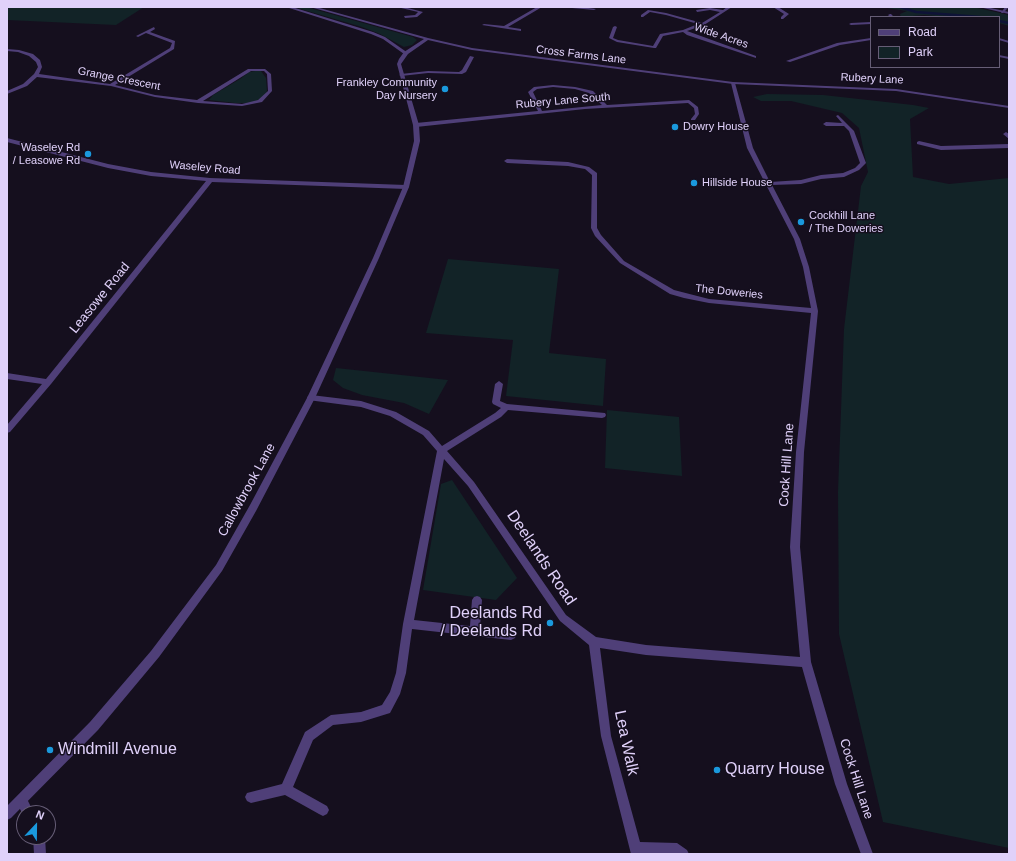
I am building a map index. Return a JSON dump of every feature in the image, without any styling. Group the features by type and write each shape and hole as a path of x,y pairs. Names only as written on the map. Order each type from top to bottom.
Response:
{"street":[{"path":"288,7 372,33 406,53"},
{"name":"Cross Farms Lane","path":"312,7 428,39 505,54 733,83"},
{"path":"399,7 420,12 416,16 405,17"},
{"path":"504,28 540,7"},
{"path":"563,7 594,9"},
{"name":"Wide Acres","path":"615,27 611,38 617,41 654,47 661,35 703,24 730,7"},
{"path":"775,7 787,14 782,18"},
{"path":"982,7 1009,13"},
{"path":"1002,12 1008,7"},
{"name":"Wide Acres","path":"697,11 710,9 722,11"},
{"name":"Wide Acres","path":"642,16 649,11 703,24"},
{"path":"851,24 870,23"},
{"path":"484,25 520,30"},
{"path":"138,36 154,28"},
{"name":"Wide Acres","path":"684,30 688,34 754,57"},
{"path":"111,85 172,49 174,42 146,32"},
{"path":"428,39 406,53 400,64 401,74 428,72 460,73 464,71 472,56"},
{"path":"788,61 852,41 870,39"},
{"path":"7,50 19,51 35,58 40,67 36,75 25,84 7,93"},
{"path":"804,55 814,59"},
{"name":"Grange Crescent","path":"36,75 111,85 155,96 198,102 248,105 260,101 270,91 269,74 265,70 250,70 198,102"},
{"name":"Callowbrook Lane","path":"7,814 22,801 94,726 155,654 210,580 254,508 310,398 373,265 406,187 417,141 416,124 401,74"},
{"name":"Rubery Lane","path":"733,83 896,90 1009,107"},
{"name":"Cock Hill Lane","path":"733,83 750,148 797,239 806,267 815,311 800,452 795,547 806,662 841,784 867,854"},
{"path":"540,113 530,92 536,88 553,86 575,88 591,92 606,107"},
{"name":"Rubery Lane South","path":"416,124 689,101 696,108 697,114 693,119"},
{"path":"769,184 801,182 821,177 844,175 857,169 863,163 851,131 838,116"},
{"path":"826,124 845,125"},
{"name":"Waseley Road","path":"7,140 108,166 151,174 210,180 406,187"},
{"path":"919,143 941,148 1009,146"},
{"path":"941,148 943,154"},
{"name":"The Doweries","path":"507,161 568,164 587,168 595,174 594,228 598,236 622,262 659,286 684,296 709,301 815,311"},
{"name":"Leasowe Road","path":"7,430 48,382 210,180"},
{"path":"7,376 48,382"},
{"path":"499,384 496,402 506,407 602,415"},
{"name":"Deelands Road","path":"310,398 361,404 393,414 426,432 471,484 563,618 594,642 646,650 806,662"},
{"path":"286,789 309,736 331,720 361,717 386,709 395,694 401,673 408,624 441,451 498,415 506,407"},
{"path":"475,630 477,600"},
{"path":"408,624 511,635"},
{"name":"Lea Walk","path":"594,642 606,736 636,851 677,849 684,854"},
{"path":"251,797 286,789 323,810"},
{"path":"22,801 24,805"}],"green space":[{"path":"7,7 144,7 116,25 7,20"},
{"path":"294,7 306,7 413,37 417,40 412,45 404,47 380,34 362,27"},
{"path":"881,7 973,7 1009,15 1009,26 1000,23 1000,16 901,16 900,14 907,11"},
{"path":"261,71 266,78 267,91 265,96 254,102 247,103 209,100 213,95 249,72"},
{"path":"767,94 823,95 929,108 910,119 913,177 949,184 1009,178 1009,848 883,822 839,634 838,492 844,329 861,186 868,172 859,128 842,113 791,101 761,101 753,97"},
{"path":"448,259 559,269 549,353 606,359 603,406 506,396 513,340 426,333"},
{"path":"336,368 448,380 429,414 404,403 362,395 343,388 333,380"},
{"path":"607,410 679,417 682,476 605,468"},
{"path":"452,480 517,578 496,600 423,590 441,484"}],"waterway":[{"path":"900,7 916,12 967,16"},
{"path":"1000,21 1009,23"}],"place":[{"name":"Frankley Community Day Nursery","path":"445,89"},
{"name":"Dowry House","path":"675,127"},
{"name":"Waseley Rd / Leasowe Rd","path":"88,154"},
{"name":"Hillside House","path":"694,183"},
{"name":"Cockhill Lane / The Doweries","path":"801,222"},
{"name":"Deelands Rd / Deelands Rd","path":"550,623"},
{"name":"Windmill Avenue","path":"50,750"},
{"name":"Quarry House","path":"717,770"}]}
